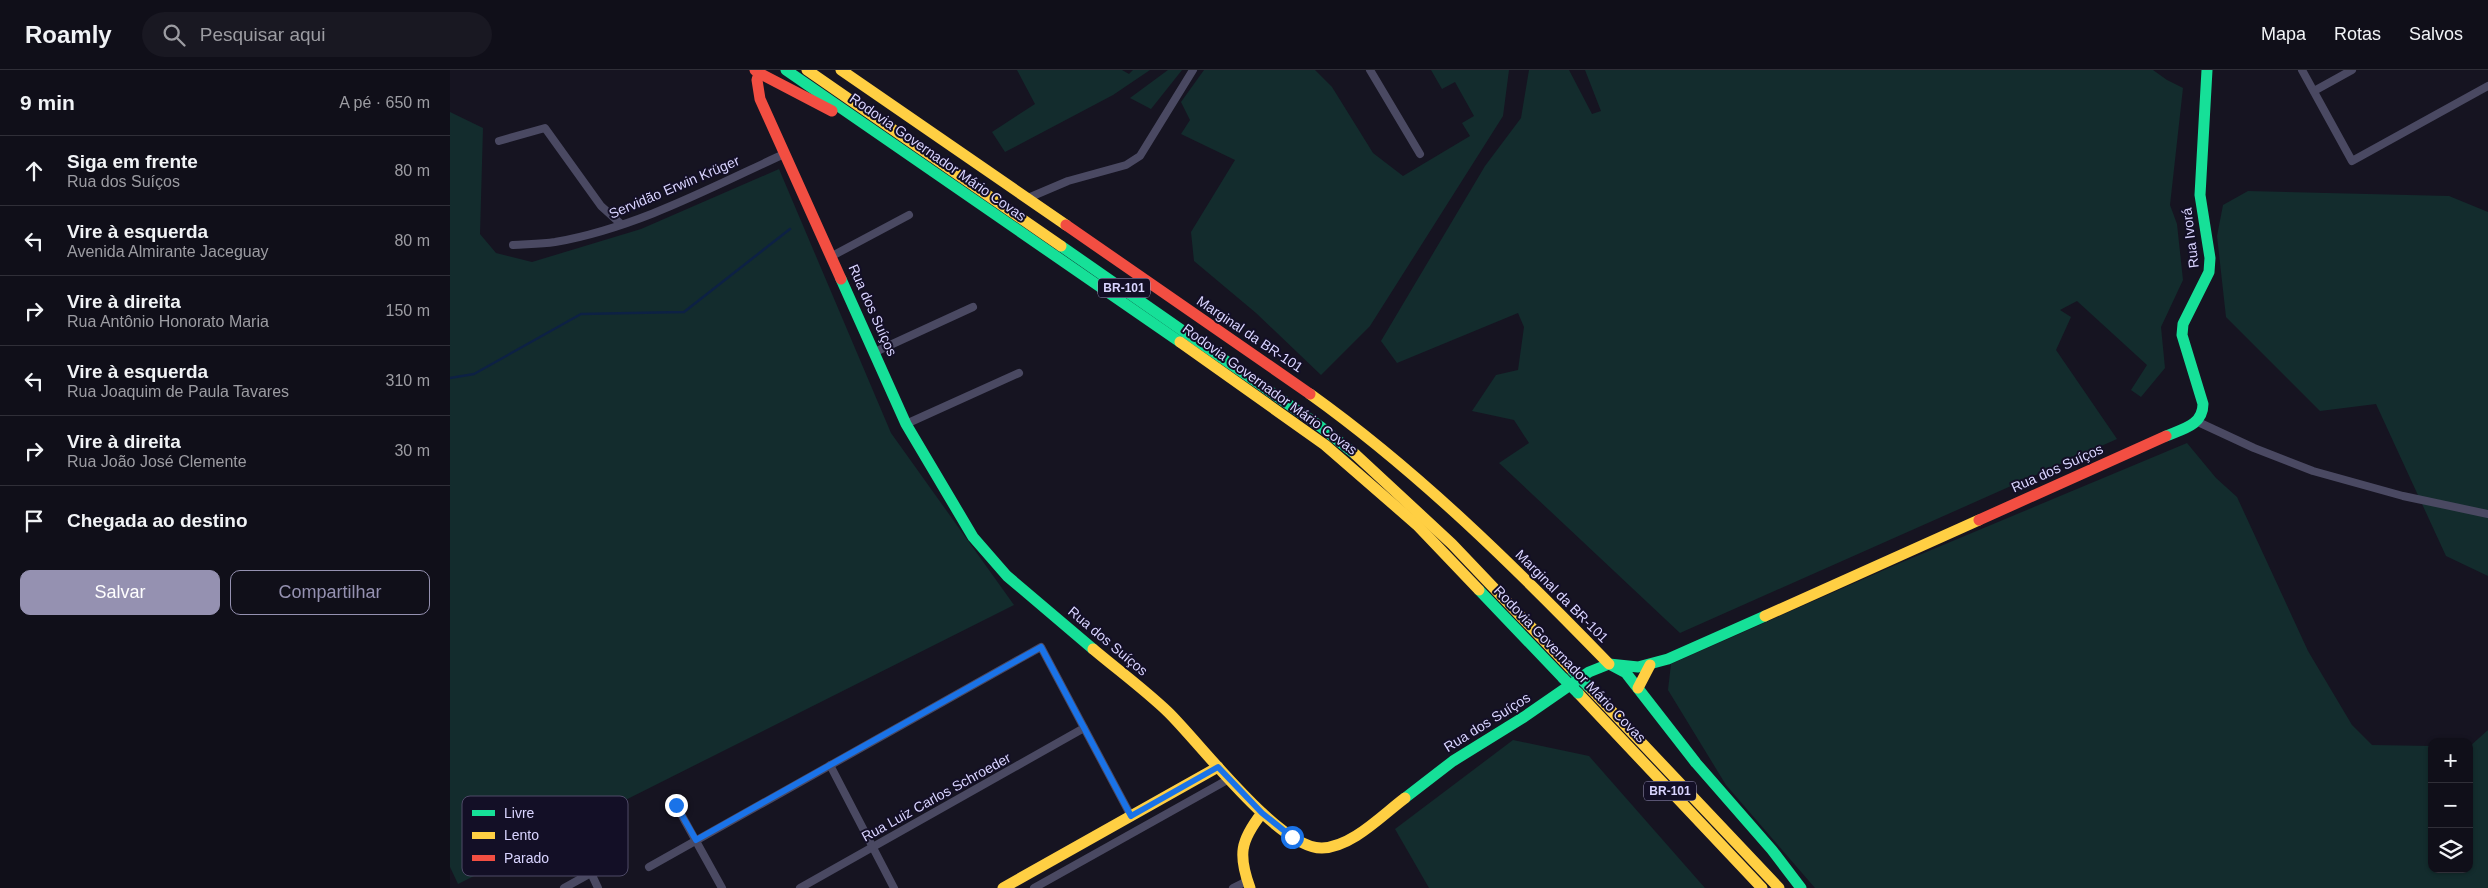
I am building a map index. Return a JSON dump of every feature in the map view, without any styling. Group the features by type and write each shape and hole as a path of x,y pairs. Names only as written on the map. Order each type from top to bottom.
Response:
{"main road":[{"name":"Rodovia Governador Mário Covas","path":"786,70 1264,400 1325,445 1417,525 1568,674 1588,686 1779,888"},
{"name":"Rodovia Governador Mário Covas","path":"807,70 1322,427 1376,471 1429,520 1568,674 1578,693 1762,888"},
{"name":"Marginal da BR-101","path":"841,70 1283,374 1355,429 1499,554 1608,664 1626,673 1696,762 1772,850 1801,888"},
{"name":"Rua Ivorá","path":"2198,422 2203,414 2203,404 2182,335 2183,324 2209,272 2210,258 2200,195 2207,70"},
{"path":"757,72 889,140"},
{"name":"Rua dos Suíços","path":"757,72 757,88 760,99 906,424 973,537 996,566 1168,712 1262,813 1304,844 1320,848 1337,846 1356,835 1452,761 1524,717 1588,672 1608,664 1629,668 1650,665 2198,422"},
{"path":"1638,688 1650,665"},
{"path":"1003,888 1218,767"},
{"path":"1248,884 1242,856 1242,843 1247,832 1262,813"}],"street":[{"path":"1028,198 1068,180 1126,164 1140,156 1193,70"},
{"path":"1370,70 1420,154"},
{"path":"2302,70 2352,162 2488,86"},
{"path":"2314,91 2352,70"},
{"path":"499,141 539,128 545,128 602,206 621,224"},
{"name":"Servidão Erwin Krüger","path":"513,245 552,243 621,224 678,202 784,154"},
{"path":"832,256 909,215"},
{"path":"875,352 973,307"},
{"path":"906,424 1019,373"},
{"path":"2198,422 2254,448 2313,471 2403,496 2488,514"},
{"path":"649,867 1041,647 1131,816"},
{"name":"Rua Luiz Carlos Schroeder","path":"800,888 1084,728"},
{"path":"830,765 894,888"},
{"path":"1034,888 1229,779"},
{"path":"676,805 722,888"},
{"path":"564,888 586,876"},
{"path":"592,876 598,888"},
{"path":"1233,888 1248,884"}],"green space":[{"path":"1017,70 1122,70 1129,74 1133,70 1150,70 1113,95 1005,152 992,132 1035,104"},
{"path":"1168,70 1182,70 1151,109 1130,98"},
{"path":"1204,70 1315,70 1332,87 1373,153 1403,176 1470,136 1462,123 1474,116 1455,82 1442,89 1431,70 1509,70 1503,116 1370,326 1321,375 1256,313 1194,261 1191,232 1235,160 1181,134 1190,120 1181,102"},
{"path":"1529,70 1569,70 1592,114 1601,111 1585,70 2153,70 2183,88 2170,205 2177,224 2183,280 2161,327 2165,368 2141,397 2131,390 2147,365 2077,301 2060,310 2071,317 2056,350 2117,439 1680,633 1499,463 1529,443 1514,420 1472,411 1496,375 1518,370 1524,327 1518,313 1397,363 1381,341 1485,166 1521,118"},
{"path":"450,112 483,128 480,234 496,253 532,262 641,229 779,169 891,433 1014,605 628,799 628,796 462,796 462,876 474,876 458,884 450,867"},
{"path":"2248,191 2449,196 2488,212 2488,576 2446,556 2376,404 2320,411 2226,317 2217,236 2223,205"},
{"path":"2187,443 2216,478 2237,497 2308,651 2352,725 2372,745 2428,746 2428,873 2473,873 2473,743 2488,730 2488,888 1815,888 1726,785 1668,690 1671,664 1900,563"},
{"path":"1513,740 1589,756 1705,888 1429,888 1395,829"}],"waterway":[{"path":"450,378 474,374 581,314 684,312 790,229"}],"traffic: fast":[{"path":"786,70 1180,342"},
{"path":"2166,436 2196,422 2200,417 2203,404 2182,335 2183,324 2209,272 2210,258 2200,195 2207,70"},
{"path":"1061,246 1321,427 1355,454"},
{"path":"841,279 906,424 973,537 1007,576 1093,649"},
{"path":"1479,590 1563,678"},
{"path":"1405,798 1453,761 1524,717 1589,672 1609,664 1638,667 1668,659 1765,616"},
{"path":"1609,664 1626,673 1696,763 1772,850 1801,888"},
{"path":"1573,671 1588,686"},
{"path":"1563,678 1578,693"}],"traffic: slow":[{"path":"807,70 1061,246"},
{"path":"841,70 1066,225"},
{"path":"1180,342 1325,445 1417,525 1479,590"},
{"path":"1310,394 1390,456 1466,522 1609,664"},
{"path":"1355,454 1452,544 1573,671"},
{"path":"1765,616 1979,520"},
{"path":"1093,649 1168,712 1219,769 1263,814 1284,832 1304,844 1322,848 1344,842 1366,829 1405,798"},
{"path":"1638,688 1650,665"},
{"path":"1588,686 1779,888"},
{"path":"1578,693 1762,888"},
{"path":"1003,888 1218,767"},
{"path":"1250,888 1244,866 1243,849 1249,832 1262,813"}],"traffic: jam":[{"path":"755,70 759,73 757,80 760,99 841,279"},
{"path":"759,73 832,111"},
{"path":"1066,225 1310,394"},
{"path":"1979,520 2166,436"}],"route":[{"path":"676,805 696,840 1041,647 1131,816 1218,767 1262,813 1292,837"}]}
